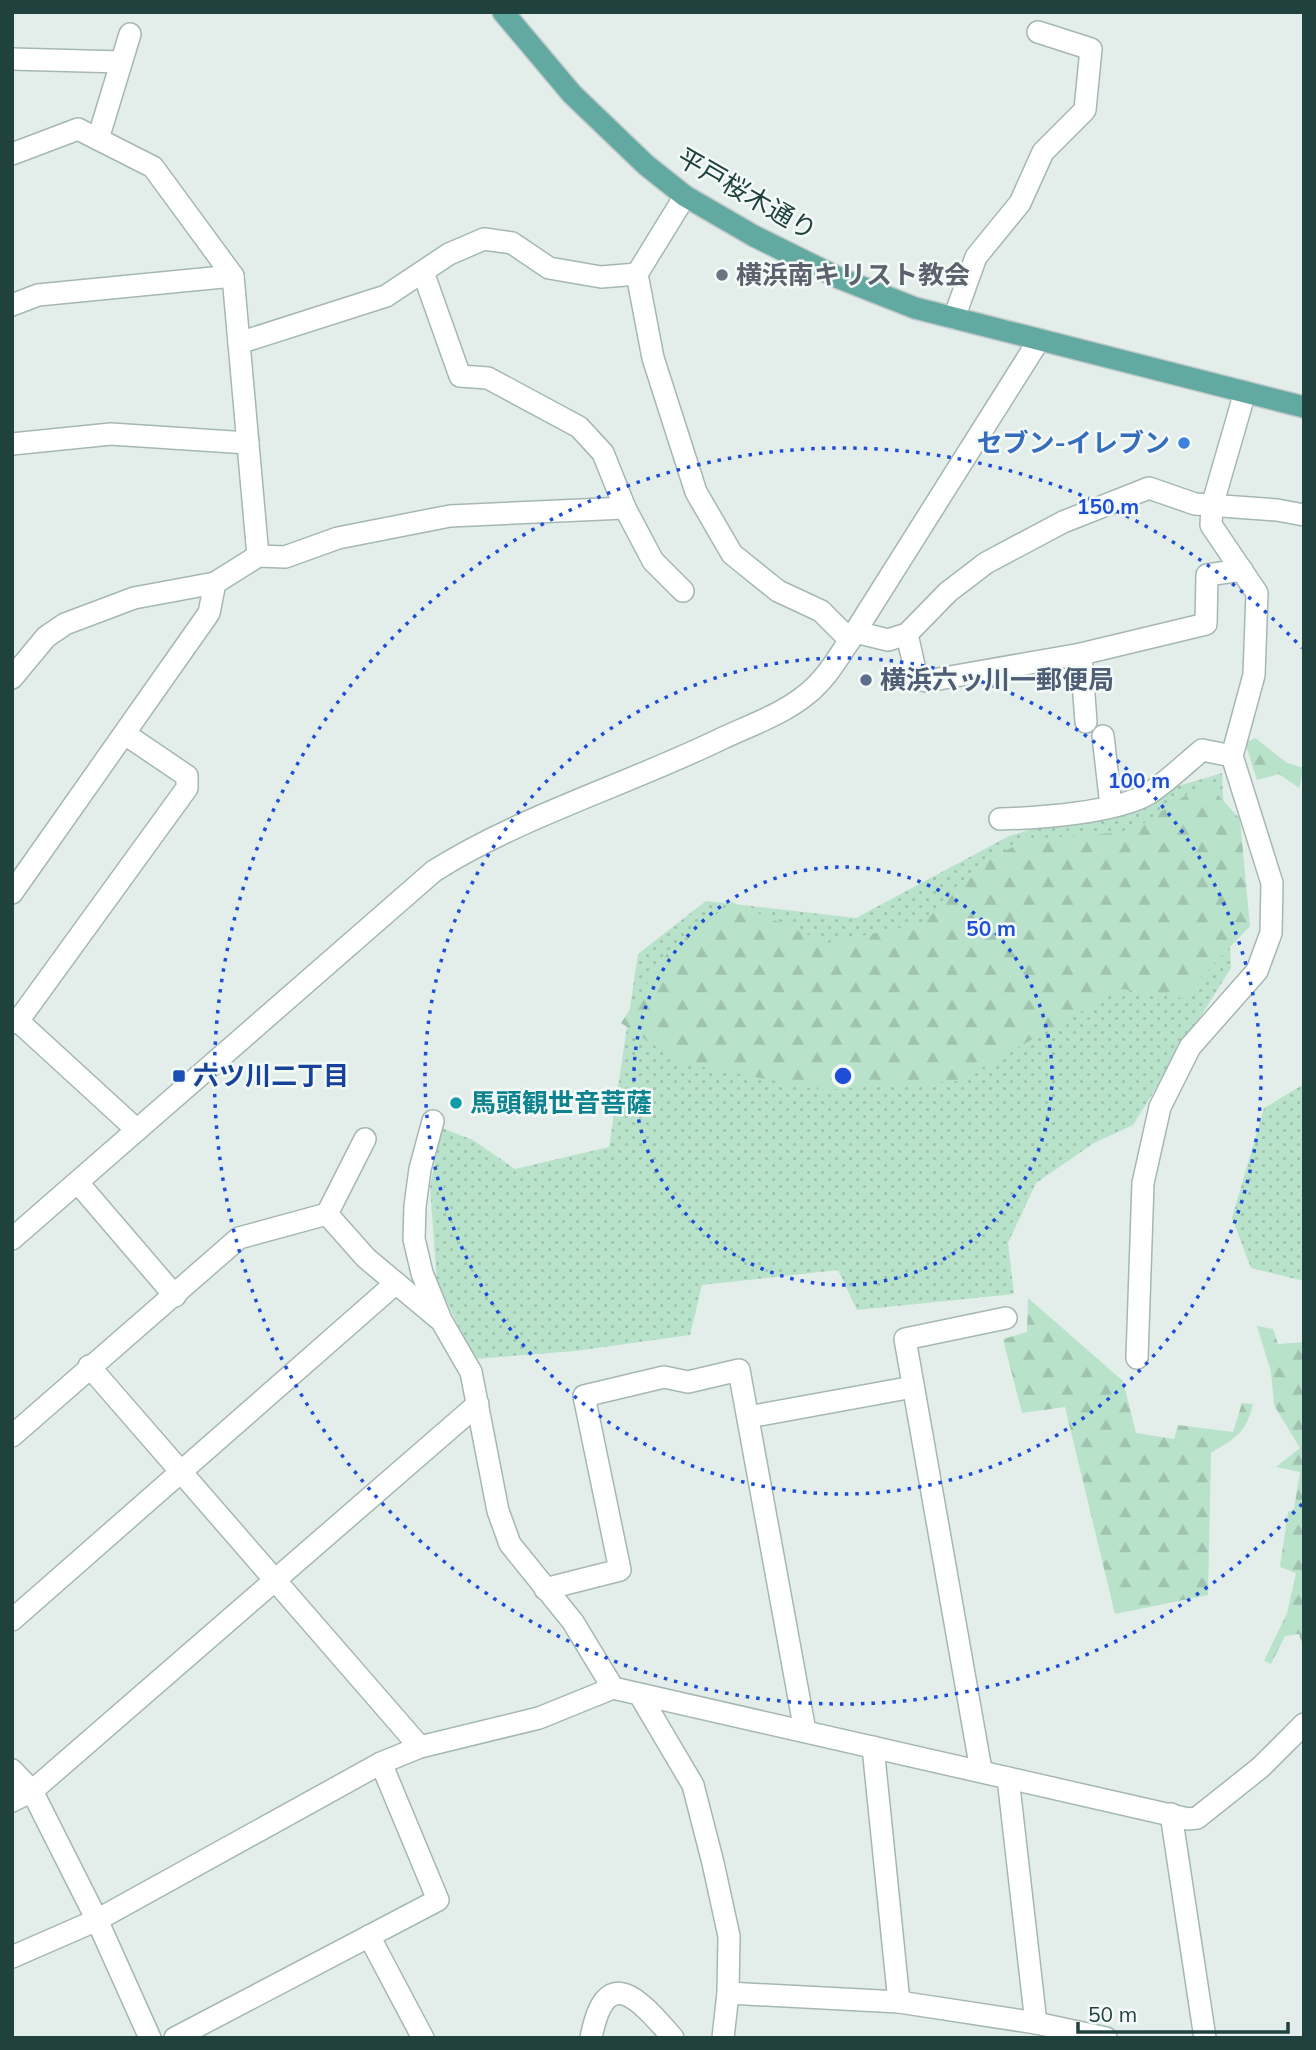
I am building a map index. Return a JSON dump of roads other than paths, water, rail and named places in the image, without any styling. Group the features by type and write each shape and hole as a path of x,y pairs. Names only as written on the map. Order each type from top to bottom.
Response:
{"main road":[{"name":"平戸桜木通り","path":"503,12 595,117 646,165 685,195 754,236 839,278 915,308 1304,407"}],"street":[{"path":"954,318 976,257 1020,204 1043,152 1085,110 1091,49 1038,32"},
{"path":"98,139 130,34"},
{"path":"12,59 121,62"},
{"path":"12,154 78,129 153,167 233,276 258,556"},
{"path":"685,195 637,274 653,358 696,492 732,554 778,591 821,611 852,636 888,640 907,634 948,592 986,563 1063,522 1149,488 1195,504 1304,515"},
{"path":"239,343 386,296 449,254 484,239 512,243 549,268 601,277 637,274"},
{"path":"423,272 460,376 488,378 579,426 603,453 625,508 653,561 683,592"},
{"path":"12,305 38,295 233,276"},
{"path":"12,1239 79,1184 137,1130 434,871 474,846 663,767 788,707 828,674 1039,340"},
{"path":"1137,1358 1143,1184 1160,1107 1190,1047 1256,971 1271,933 1272,883 1232,756 1254,662 1257,593 1211,525 1212,506 1244,392"},
{"path":"12,444 111,434 248,443"},
{"path":"12,678 46,637 65,624 134,598 215,583 258,556 285,556 338,538 450,516 625,508"},
{"path":"907,634 917,679 927,681 1081,654 1206,624 1207,575 1242,570"},
{"path":"12,893 209,613 215,583"},
{"path":"1081,654 1086,722"},
{"path":"125,734 187,776 187,788 15,1022 137,1130"},
{"path":"1103,736 1111,806"},
{"path":"1000,819 1050,817 1111,806 1147,794 1202,750 1232,756"},
{"path":"433,1121 420,1169 414,1238 422,1273 441,1320 471,1372 498,1511 510,1544 573,1622 613,1688"},
{"path":"12,1436 89,1366 175,1296 239,1238 327,1214 365,1139"},
{"path":"79,1184 175,1296"},
{"path":"327,1214 366,1258 441,1320"},
{"path":"12,1620 396,1283"},
{"path":"981,1770 905,1339 1006,1318"},
{"path":"89,1366 420,1747"},
{"path":"545,1589 620,1570 584,1396 664,1377 688,1382 739,1370 805,1731"},
{"path":"747,1416 913,1387"},
{"path":"12,1801 32,1791 478,1404"},
{"path":"12,1957 97,1920 381,1763 420,1747 539,1718 613,1688 642,1697 1197,1818 1261,1768 1304,1724"},
{"path":"642,1697 693,1785 729,1936 728,1993 723,2038"},
{"path":"873,1747 900,2003"},
{"path":"175,2038 438,1900 381,1763"},
{"path":"12,1770 32,1791 97,1920 150,2038"},
{"path":"1008,1778 1036,2023"},
{"path":"1171,1814 1205,2038"},
{"path":"369,1936 423,2038"},
{"path":"591,2038 596,2011 606,1998 619,1993 633,1996 673,2038"},
{"path":"728,1993 900,2003 1036,2023 1106,2038"}],"place":[{"name":"横浜南キリスト教会","path":"722,275"},
{"name":"セブン-イレブン","path":"1184,443"},
{"name":"横浜六ッ川一郵便局","path":"866,680"},
{"name":"六ツ川二丁目","path":"179,1076"},
{"name":"馬頭観世音菩薩","path":"456,1103"}]}
